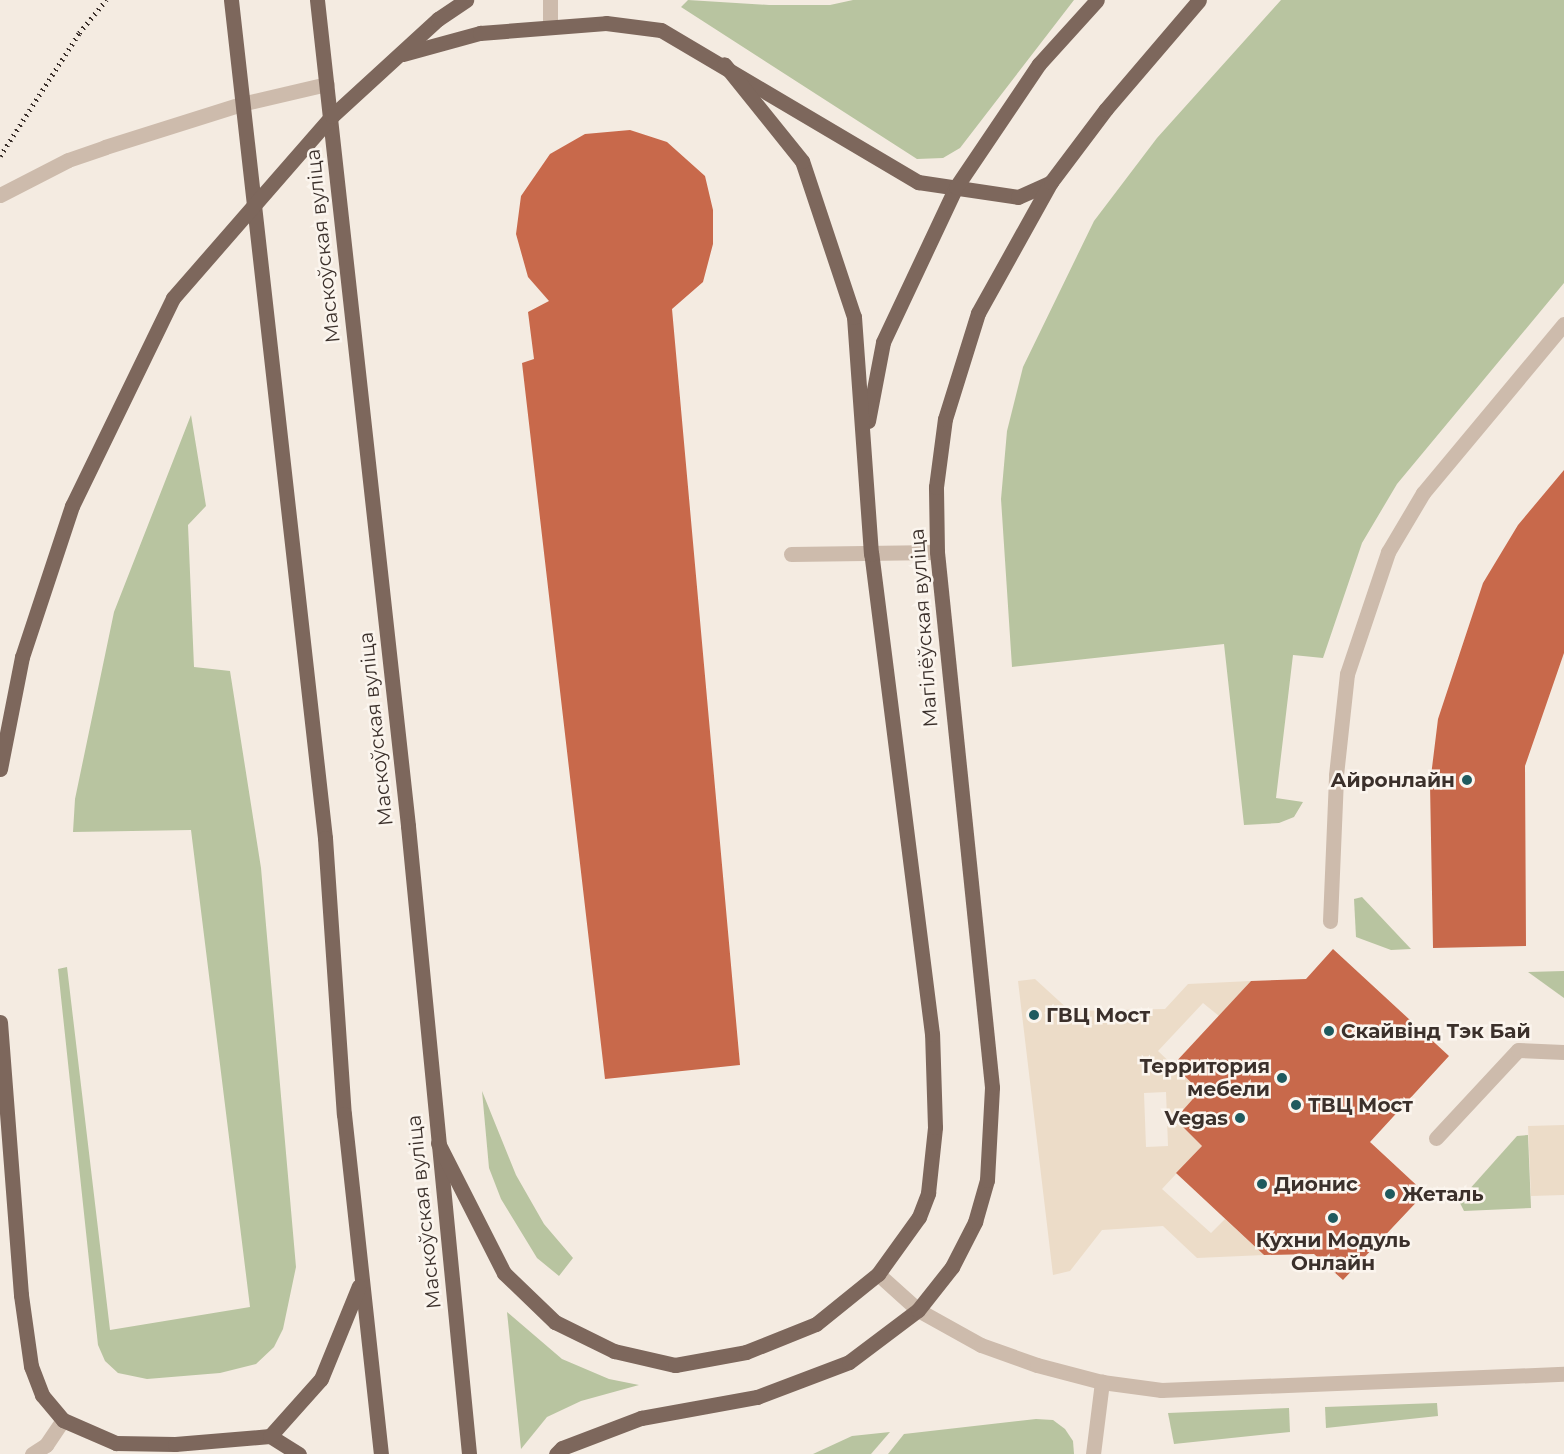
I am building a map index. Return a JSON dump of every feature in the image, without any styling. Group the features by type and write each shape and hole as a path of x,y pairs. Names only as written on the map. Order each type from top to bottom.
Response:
{"main road":[{"path":"231,0 325,838 344,1114 381,1454"},
{"name":"Маскоўская вуліца","path":"317,0 408,826 469,1454"},
{"path":"0,769 22,657 72,506 173,298 332,116 438,19 465,0"},
{"path":"865,436 883,342 956,188 1039,64 1097,0"},
{"name":"Магілёўская вуліца","path":"556,1454 562,1448 641,1418 757,1397 849,1362 918,1310 952,1267 975,1222 987,1180 992,1087 937,552 936,488 945,418 978,313 1000,266 1051,182 1106,109 1199,0"},
{"path":"400,55 480,33 606,23 662,30 724,64 918,182 1018,197 1051,182"},
{"path":"438,1143 504,1273 555,1322 614,1351 675,1365 746,1352 816,1324 878,1274 919,1217 928,1192 935,1107 932,1034 871,554 865,436 854,317 802,161 724,64"},
{"path":"0,1022 21,1295 31,1366 42,1395 63,1420 116,1443 175,1444 270,1436 299,1454"},
{"path":"270,1436 321,1379 361,1282"}],"street":[{"path":"550,0 550,27"},
{"path":"0,195 68,160 241,104 327,84"},
{"path":"1330,921 1336,775 1347,674 1388,552 1423,493 1564,324"},
{"path":"791,554 937,552"},
{"path":"1436,1138 1518,1050 1564,1052"},
{"path":"878,1274 918,1310 981,1345 1037,1365 1102,1382 1161,1390 1564,1374"},
{"path":"1093,1454 1102,1382"},
{"path":"32,1454 46,1445 63,1420"}],"green space":[{"path":"688,0 769,5 830,5 853,0 1074,0 960,148 943,158 917,159 681,7"},
{"path":"1281,0 1564,0 1564,283 1397,484 1362,543 1323,658 1293,655 1276,798 1303,802 1294,817 1279,823 1244,825 1224,644 1012,667 1001,499 1007,431 1023,367 1094,221 1157,138"},
{"path":"191,415 206,506 188,525 194,667 230,671 261,868 296,1267 283,1329 274,1347 256,1364 220,1373 147,1379 118,1373 105,1361 98,1345 58,969 67,967 110,1330 250,1307 191,830 73,832 75,799 114,612"},
{"path":"1362,897 1411,949 1391,950 1356,937 1354,899"},
{"path":"1564,971 1564,998 1528,972"},
{"path":"482,1091 516,1175 544,1224 573,1258 559,1276 537,1258 501,1199 489,1168"},
{"path":"1528,1135 1531,1208 1464,1211 1459,1201 1517,1136"},
{"path":"507,1312 562,1359 609,1379 639,1385 581,1401 547,1417 521,1449"},
{"path":"1437,1403 1438,1416 1326,1428 1325,1407"},
{"path":"1289,1408 1290,1432 1174,1444 1168,1413"},
{"path":"1036,1419 1053,1420 1065,1429 1073,1441 1074,1454 888,1454 904,1434"},
{"path":"890,1432 871,1454 813,1454 852,1436"}],"shaded area":[{"path":"1035,979 1070,1011 1165,1009 1188,984 1251,981 1219,1016 1203,1003 1158,1051 1200,1091 1175,1119 1202,1146 1162,1189 1211,1233 1225,1219 1264,1255 1197,1258 1163,1226 1102,1230 1070,1271 1053,1275 1018,981","holes":["1166,1092 1168,1146 1146,1147 1144,1093"]},
{"path":"1564,1125 1564,1195 1531,1196 1528,1126"}],"building":[{"path":"630,130 667,142 705,176 713,210 713,244 703,282 672,309 740,1065 605,1079 522,363 534,359 528,312 549,301 528,277 516,234 521,196 550,154 585,134"},
{"path":"1564,470 1564,653 1525,766 1526,946 1433,948 1430,784 1438,719 1483,583 1518,525"},
{"name":"ТВЦ Мост","path":"1333,949 1449,1056 1370,1142 1425,1193 1343,1280 1314,1254 1264,1255 1176,1173 1202,1146 1175,1119 1200,1091 1173,1065 1251,981 1306,979"}],"railway":[{"path":"0,156 79,33 106,0"}],"place":[{"name":"Айронлайн","path":"1467,780"},
{"name":"ГВЦ Мост","path":"1034,1015"},
{"name":"Скайвінд Тэк Бай","path":"1329,1031"},
{"name":"Территория мебели","path":"1282,1078"},
{"name":"ТВЦ Мост","path":"1296,1105"},
{"name":"Vegas","path":"1240,1118"},
{"name":"Дионис","path":"1262,1184"},
{"name":"Жеталь","path":"1390,1194"},
{"name":"Кухни Модуль Онлайн","path":"1333,1218"}]}
